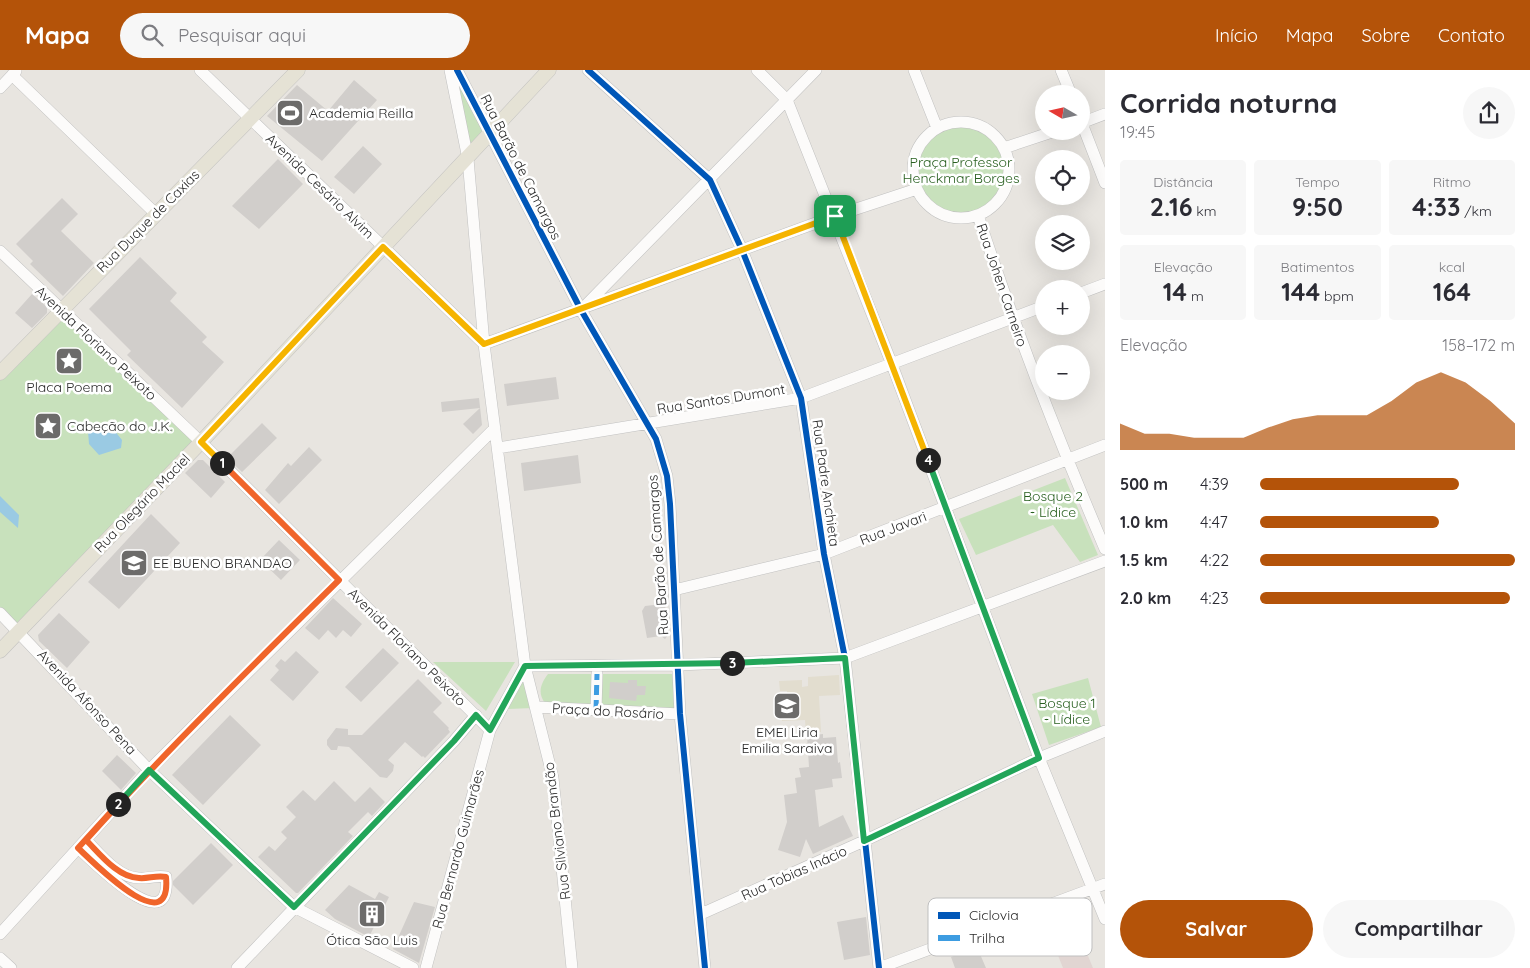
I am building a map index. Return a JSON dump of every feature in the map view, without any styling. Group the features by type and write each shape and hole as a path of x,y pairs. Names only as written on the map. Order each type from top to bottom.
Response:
{"main road":[{"name":"Rua Duque de Caxias","path":"0,373 298,70"},
{"name":"Rua Olegário Maciel","path":"0,651 201,442 468,159 549,70"}],"street":[{"name":"Avenida Cesário Alvim","path":"200,70 484,344"},
{"path":"450,70 468,159 484,344 498,448"},
{"name":"Rua Barão de Camargos","path":"457,70 581,310 647,423 661,452 667,476 680,714 705,968"},
{"name":"Rua Padre Anchieta","path":"588,70 710,180 742,250 801,398 824,554 845,658 879,968"},
{"path":"757,70 787,100 835,216 1039,758 1105,919"},
{"path":"581,310 816,70"},
{"path":"914,70 937,128"},
{"path":"1061,70 1067,85"},
{"path":"0,88 14,73 156,214"},
{"path":"1090,119 1105,114"},
{"path":"958,122 974,124 989,131 1004,148 1008,163 1008,179 1005,187 992,207 978,215 964,218 949,217 936,211 925,202 917,190 913,176 918,148 926,137 937,128 958,122"},
{"path":"1004,148 1035,138"},
{"path":"1089,140 1105,183"},
{"path":"484,344 835,216 917,190"},
{"name":"Rua Johen Carneiro","path":"978,215 1012,318 1066,459 1105,549"},
{"name":"Avenida Floriano Peixoto","path":"0,252 201,442 490,730"},
{"path":"1090,290 1105,284"},
{"name":"Rua Santos Dumont","path":"498,448 801,398 891,362 1035,309"},
{"path":"0,934 149,770 339,580 495,428"},
{"name":"Rua Javari","path":"674,590 824,554 1105,445"},
{"name":"Rua Silviano Brandão","path":"498,448 525,666 537,707 553,778 572,968"},
{"path":"525,666 678,665 845,658 984,608 1105,561"},
{"name":"Avenida Afonso Pena","path":"0,612 149,770 294,907 412,968"},
{"name":"Rua Bernardo Guimarães","path":"426,968 490,730 525,666"},
{"path":"596,710 597,674"},
{"name":"Praça do Rosário","path":"537,707 680,714"},
{"path":"237,968 454,741 476,715"},
{"name":"Rua Tobias Inácio","path":"701,914 864,841 1039,758 1105,731"},
{"path":"82,844 125,875 139,878 155,875 166,877 167,888 162,898 153,902 136,898 82,844"},
{"path":"1070,898 1105,884"},
{"path":"879,968 928,950"},
{"path":"0,958 11,968"}],"shaded area":[{"name":"EMEI Liria Emilia Saraiva","path":"839,675 840,695 819,696 821,732 806,733 805,720 782,721 781,697 787,697 787,691 780,691 779,681 802,680 802,687 808,686 808,677"},
{"path":"1058,956 1088,956 1093,968 1063,968"}],"green space":[{"path":"457,70 490,135 468,159"},
{"name":"Praça Professor Henckmar Borges","path":"961,123 979,127 994,137 1004,152 1008,170 1004,188 994,203 979,213 961,217 943,213 928,203 918,188 914,170 918,152 928,137 943,127"},
{"path":"60,310 205,445 19,630 0,613 0,373"},
{"name":"Bosque 2 - Lídice","path":"1065,478 1098,555 1080,562 1053,525 976,555 959,519"},
{"path":"433,662 515,662 486,711"},
{"path":"548,674 675,674 676,710 545,703 541,696 541,688"},
{"path":"524,675 533,708 506,709"},
{"name":"Bosque 1 - Lídice","path":"1088,678 1101,727 1049,745 1032,694"}],"water":[{"path":"110,425 122,440 121,448 99,455 89,444 88,431"},
{"path":"0,496 19,515 18,528 0,512"}],"building":[{"path":"354,80 377,100 322,161 267,116 297,85 328,111"},
{"path":"363,146 382,164 354,194 334,177"},
{"path":"278,159 303,184 259,229 232,206"},
{"path":"62,198 78,214 61,231 94,263 63,296 30,264 33,261 16,244"},
{"path":"140,257 177,293 170,301 207,337 202,342 224,362 182,408 127,355 131,351 89,309"},
{"path":"32,294 47,307 47,313 32,328 15,313"},
{"path":"556,377 559,399 507,406 504,384"},
{"path":"479,398 482,425 473,434 463,424 480,408 442,412 441,402"},
{"path":"262,423 277,438 242,472 227,458"},
{"path":"309,447 322,460 279,504 265,490 288,463 291,466"},
{"path":"578,455 581,483 524,491 521,463"},
{"path":"198,460 203,460 225,482 211,498 185,473"},
{"name":"EE BUENO BRANDAO","path":"151,514 180,543 119,609 88,582"},
{"path":"279,540 300,560 281,580 260,560"},
{"path":"333,598 362,624 351,637 343,630 336,638 328,630 319,640 305,628"},
{"path":"665,605 669,634 665,639 661,636 647,638 642,611 645,606"},
{"path":"59,613 90,642 67,668 39,641 38,635"},
{"path":"383,648 399,663 361,702 345,687"},
{"path":"296,651 319,672 293,701 270,680 279,670 275,666 281,659 285,662"},
{"path":"418,679 442,703 433,712 449,728 450,732 425,758 405,742 388,760 394,765 393,771 387,778 380,777 349,747 338,746 337,750 331,750 327,745 327,740 336,728 348,729 348,735 362,735"},
{"path":"628,680 637,680 637,686 646,686 645,695 637,695 636,701 609,698 610,682 628,683"},
{"path":"230,715 261,745 203,805 172,775"},
{"path":"823,734 823,738 836,737 838,763 840,762 842,778 832,779 833,787 815,790 819,827 843,815 853,836 813,854 806,839 800,857 778,850 787,822 784,795 797,793 795,778 801,777 799,768 809,767 807,736"},
{"path":"117,755 136,773 121,790 102,771"},
{"path":"334,781 355,802 370,787 385,802 372,816 368,812 348,832 353,836 296,893 258,857 269,846 275,851 287,838 281,832 296,817 286,807 303,790 315,801"},
{"path":"211,843 233,865 193,905 173,885 173,881"},
{"path":"349,885 375,899 379,892 389,897 369,937 335,919 325,910"},
{"path":"414,902 435,907 419,963 393,949"},
{"path":"866,917 870,955 844,960 837,922"},
{"path":"981,956 986,968 955,968 951,957"}],"marked path":[{"path":"596,710 597,674"}],"cycle path":[{"path":"457,70 581,310 656,439 667,476 680,714 705,968"},
{"path":"588,70 710,180 742,250 801,398 824,554 845,658 879,968"}],"place":[{"name":"Academia Reilla","path":"290,113"},
{"name":"Placa Poema","path":"69,361"},
{"name":"Cabeção do J.K.","path":"48,426"},
{"name":"EE BUENO BRANDAO","path":"134,563"},
{"name":"EMEI Liria Emilia Saraiva","path":"787,706"},
{"name":"Ótica São Luis","path":"372,914"}],"route":[{"path":"835,216 484,344 383,247 201,442 339,580 149,770 86,840 125,875 139,878 155,875 166,877 167,888 162,898 153,902 136,898 125,891 78,848 149,770 294,907 454,741 476,715 490,730 525,666 678,665 845,658 864,841 1039,758 835,216"}]}
